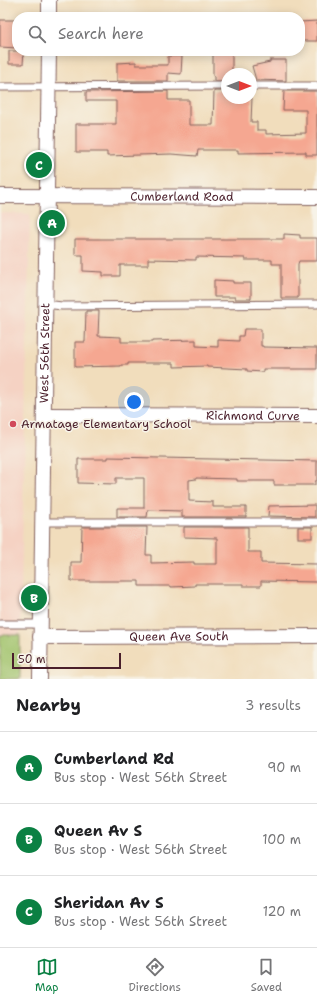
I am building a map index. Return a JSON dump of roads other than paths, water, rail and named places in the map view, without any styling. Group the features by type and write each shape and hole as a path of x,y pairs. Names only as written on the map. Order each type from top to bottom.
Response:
{"street":[{"path":"49,0 49,12"},
{"name":"West 56th Street","path":"40,679 49,56"},
{"name":"Cumberland Road","path":"0,196 317,197"},
{"name":"Richmond Curve","path":"44,415 317,416"},
{"name":"Queen Ave South","path":"41,630 317,636"}],"lane":[{"path":"0,87 221,86"},
{"path":"257,86 317,86"},
{"path":"46,304 62,306 317,304"},
{"path":"43,522 317,522"},
{"path":"0,624 41,630"}],"place":[{"name":"Sheridan Av S","path":"39,165"},
{"name":"Cumberland Rd","path":"52,223"},
{"name":"Armatage Elementary School","path":"13,424"},
{"name":"Queen Av S","path":"34,598"}]}
